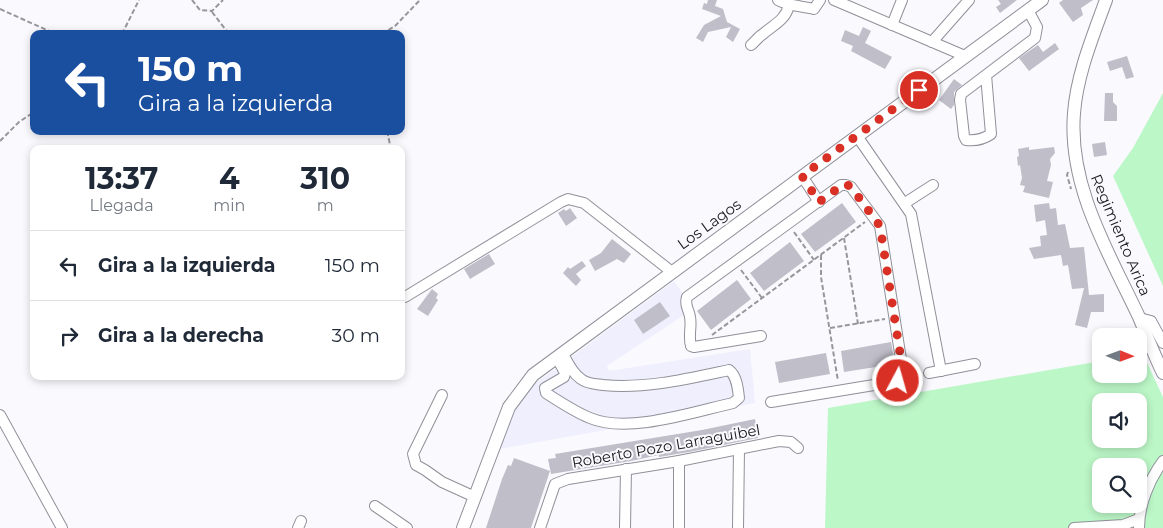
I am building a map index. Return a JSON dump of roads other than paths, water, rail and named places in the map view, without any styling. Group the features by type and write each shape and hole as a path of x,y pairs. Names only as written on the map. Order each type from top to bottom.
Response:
{"main road":[{"name":"Los Lagos","path":"463,528 508,407 533,375 1042,0"},
{"name":"Regimiento Arica","path":"1090,45 1097,0"},
{"name":"Regimiento Arica","path":"1106,0 1090,45 1075,100 1073,127 1076,164 1088,206 1163,373"}],"street":[{"path":"778,0 789,5 795,4 814,9 820,0"},
{"path":"834,0 965,56"},
{"path":"892,25 902,0"},
{"path":"932,42 969,0"},
{"path":"751,45 788,12 789,5"},
{"path":"986,75 991,134 971,141 966,140 960,100 962,94 986,75 1035,38 1037,26 1028,10"},
{"path":"857,136 912,214 941,371"},
{"path":"802,176 819,202"},
{"path":"760,336 691,346 689,340 690,318 685,302 687,297 846,184 851,187 880,226 903,372 902,378 898,381 771,402"},
{"path":"906,203 933,185"},
{"path":"405,297 568,199 584,203 672,272"},
{"path":"1139,318 1152,321 1163,343"},
{"path":"560,356 581,380 600,385 639,387 674,382 729,370 734,374 739,398 733,403 645,423 599,421 546,394 545,388 564,376 560,356"},
{"path":"929,373 975,364"},
{"path":"442,395 413,454 416,465 442,482 474,497"},
{"path":"0,415 62,528"},
{"name":"Roberto Pozo Larraguibel","path":"540,528 555,484 568,479 779,441 791,442 798,448"},
{"path":"738,528 739,449"},
{"path":"679,460 679,528"},
{"path":"1074,528 1139,524 1149,487 1163,461"},
{"path":"625,528 626,469"},
{"path":"375,506 407,528"}]}
